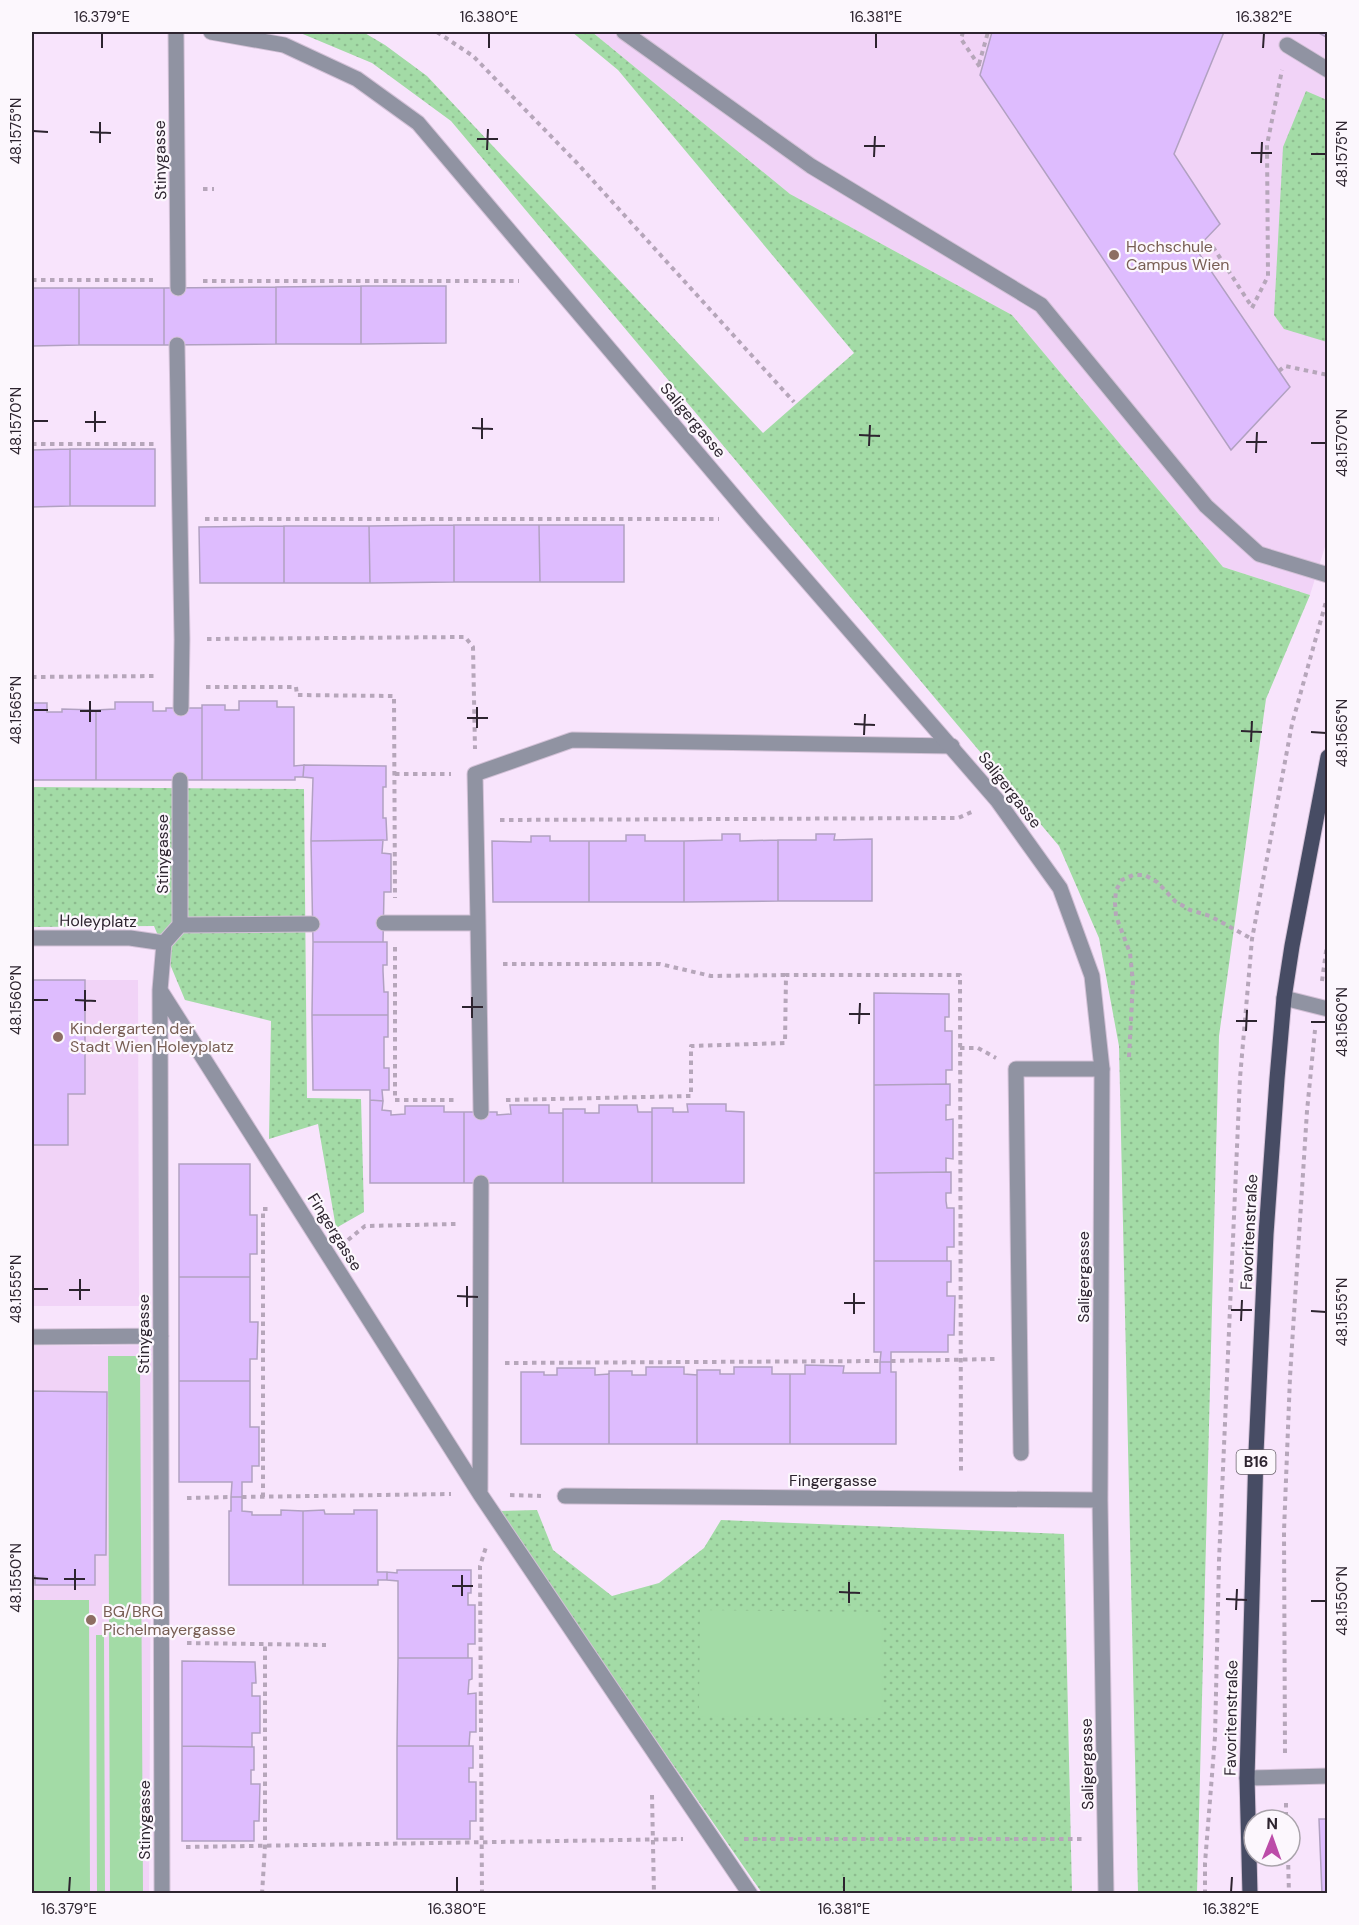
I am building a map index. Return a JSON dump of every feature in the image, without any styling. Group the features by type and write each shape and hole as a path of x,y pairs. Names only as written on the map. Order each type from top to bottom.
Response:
{"main road":[{"name":"Favoritenstraße","path":"1250,1893 1247,1778 1257,1430 1266,1234 1284,998 1328,757"}],"street":[{"name":"Stinygasse","path":"177,32 178,288"},
{"name":"Saligergasse","path":"211,32 284,45 357,79 418,123 753,519 998,800 1060,888 1092,976 1102,1069 1100,1500 1106,1893"},
{"path":"624,32 811,166 1041,305 1206,506 1259,554 1328,575"},
{"path":"1287,45 1328,70"},
{"path":"177,345 181,708"},
{"path":"481,1106 476,774 572,740 952,746"},
{"name":"Stinygasse","path":"180,780 180,925"},
{"path":"389,923 477,923"},
{"path":"164,943 180,925 312,924"},
{"name":"Holeyplatz","path":"32,938 130,938 164,943"},
{"name":"Stinygasse","path":"162,1893 160,990 164,943"},
{"name":"Fingergasse","path":"160,990 480,1494 750,1893"},
{"path":"1284,998 1323,1008"},
{"path":"1021,1453 1016,1069 1102,1069"},
{"path":"480,1494 481,1183"},
{"path":"32,1337 161,1336"},
{"name":"Fingergasse","path":"565,1496 1100,1500"},
{"path":"1247,1778 1328,1776"}],"path":[{"path":"437,32 473,56 577,164 795,402"},
{"path":"963,32 961,39 980,67 988,32"},
{"path":"1213,247 1252,308 1268,276 1267,145 1287,45"},
{"path":"32,280 155,280"},
{"path":"204,281 505,281"},
{"path":"1280,371 1285,366 1328,375"},
{"path":"32,444 179,444"},
{"path":"180,519 753,519"},
{"path":"1205,1893 1205,1863 1215,1737 1219,1561 1240,1078 1252,939 1292,724 1328,597"},
{"path":"216,639 465,637 473,647 476,774 394,774"},
{"path":"32,677 296,687 297,695 394,696 389,923 395,1100 481,1106 691,1096 692,1046 785,1043 786,975"},
{"path":"476,820 953,818"},
{"path":"1129,1063 1133,982 1130,953 1116,916 1114,903 1116,890 1122,880 1133,875 1145,875 1158,882 1175,901 1190,910 1210,916 1252,939"},
{"path":"1286,1808 1284,1531 1290,1377 1307,1111 1323,1008 1328,937"},
{"path":"478,964 660,964 711,976 960,975 961,1499"},
{"path":"960,1048 978,1048 1016,1069"},
{"path":"263,1497 263,1209 300,1210"},
{"path":"328,1255 365,1226 481,1224"},
{"path":"891,1361 1020,1359"},
{"path":"480,1363 881,1361"},
{"path":"242,1497 480,1494 565,1496"},
{"path":"162,1498 231,1497"},
{"path":"482,1893 480,1566 496,1518"},
{"path":"162,1643 326,1645"},
{"path":"262,1893 265,1846 266,1644"},
{"path":"652,1794 654,1893"},
{"path":"162,1847 712,1839 1106,1839"},
{"path":"1288,1868 1289,1893"}],"shaded area":[{"name":"Hochschule Campus Wien","path":"592,32 1327,32 1328,537 1310,595 1223,567 1012,315 790,194"},
{"path":"32,980 138,980 139,1306 32,1306"},
{"name":"BG/BRG Pichelmayergasse","path":"152,1345 149,1893 32,1893 32,1346"}],"green space":[{"path":"298,32 363,32 427,76 763,433 854,353 618,70 572,32 592,32 790,194 1012,315 1223,567 1310,595 1266,699 1219,1036 1197,1893 1138,1893 1119,1046 1099,938 1059,846 451,121 372,63"},
{"path":"1306,91 1327,100 1327,342 1284,329 1274,315 1283,147"},
{"path":"32,787 304,789 307,1098 361,1099 364,1212 336,1228 318,1124 269,1139 271,1021 185,1000 154,926 32,927"},
{"path":"108,1356 140,1356 143,1893 110,1893"},
{"path":"537,1510 553,1550 612,1596 659,1583 704,1548 721,1520 1064,1534 1072,1893 762,1893 497,1511"},
{"path":"32,1600 89,1600 90,1893 32,1893"},
{"path":"700,1610 883,1612 882,1718 699,1716"},
{"path":"96,1635 104,1635 105,1894 97,1893"}],"building":[{"path":"992,32 1224,32 1174,154 1220,224 1196,249 1290,387 1231,450 980,75"},
{"path":"1317,32 1328,32 1328,38"},
{"path":"361,286 361,344 276,344 276,287"},
{"path":"361,286 446,286 446,343 361,344"},
{"path":"276,287 276,344 164,345 164,288"},
{"path":"32,288 79,288 79,345 32,346"},
{"path":"79,288 164,288 164,345 79,345"},
{"path":"70,449 155,449 155,506 70,506"},
{"path":"70,449 70,506 32,507 32,450"},
{"path":"454,525 454,582 370,583 369,526"},
{"path":"454,525 539,525 540,582 454,582"},
{"path":"539,525 624,525 624,582 540,582"},
{"path":"284,526 284,583 200,583 199,527"},
{"path":"284,526 369,526 370,583 284,583"},
{"path":"239,701 277,701 277,707 294,707 294,766 304,765 303,777 295,777 295,780 202,780 202,705 225,705 225,710 239,710"},
{"path":"115,702 153,702 153,711 166,711 166,708 202,708 202,780 96,780 96,710 115,709"},
{"path":"32,703 47,703 47,712 62,712 62,709 96,710 96,780 32,780"},
{"path":"304,765 386,766 383,818 386,818 387,840 311,841 313,778 303,777"},
{"path":"722,834 740,834 740,841 778,840 778,901 684,902 684,841 722,840"},
{"path":"816,834 835,834 834,840 872,839 872,901 778,901 778,840 816,840"},
{"path":"626,835 645,835 645,841 684,841 684,902 589,902 589,841 626,841"},
{"path":"531,836 550,836 550,841 589,841 589,902 493,902 492,841 531,842"},
{"path":"383,840 382,853 391,854 391,892 384,892 383,942 313,942 311,841"},
{"path":"313,942 387,942 387,965 383,965 383,971 384,992 388,992 388,1015 312,1015"},
{"name":"Kindergarten der Stadt Wien Holeyplatz","path":"32,980 85,980 85,1094 68,1094 68,1145 32,1145"},
{"path":"874,993 949,994 949,1017 945,1017 945,1031 952,1031 952,1070 946,1070 946,1084 874,1085"},
{"path":"312,1015 388,1015 388,1037 384,1037 384,1068 389,1068 389,1090 382,1090 383,1101 370,1100 370,1090 313,1090"},
{"path":"950,1084 950,1105 946,1105 946,1120 953,1119 953,1159 946,1158 946,1172 874,1173 874,1085"},
{"path":"370,1100 383,1101 382,1110 391,1111 391,1115 405,1114 405,1106 444,1106 444,1112 464,1112 464,1183 370,1183"},
{"path":"687,1104 726,1104 726,1111 744,1112 744,1183 652,1183 652,1108 673,1108 673,1112 688,1112"},
{"path":"510,1105 549,1105 549,1113 563,1113 563,1183 464,1183 464,1112 511,1114"},
{"path":"599,1105 637,1105 638,1112 652,1112 652,1183 563,1183 563,1109 585,1109 585,1113 599,1113"},
{"path":"179,1164 250,1164 250,1215 257,1215 257,1254 250,1254 250,1277 179,1277"},
{"path":"951,1172 951,1193 946,1193 946,1201 947,1208 954,1208 954,1247 947,1247 947,1261 874,1261 874,1173"},
{"path":"874,1261 951,1261 951,1282 947,1282 947,1296 955,1296 954,1335 948,1335 948,1352 891,1352 891,1362 880,1362 881,1352 874,1352"},
{"path":"179,1277 250,1277 250,1322 258,1322 257,1359 250,1359 250,1381 179,1381"},
{"path":"880,1362 891,1362 891,1372 896,1372 896,1444 790,1444 790,1374 805,1374 805,1365 844,1366 843,1373 880,1373"},
{"path":"646,1367 684,1367 684,1374 697,1375 697,1444 609,1444 609,1371 632,1371 632,1375 646,1375"},
{"path":"734,1367 772,1367 772,1374 790,1374 790,1444 697,1444 697,1370 720,1370 720,1374 734,1374"},
{"path":"557,1368 595,1368 595,1375 609,1374 609,1444 521,1444 521,1372 544,1372 544,1375 557,1375"},
{"path":"179,1381 250,1381 250,1427 259,1427 259,1466 252,1466 252,1482 242,1482 242,1497 231,1497 232,1482 179,1482"},
{"path":"32,1391 107,1392 106,1555 95,1555 95,1585 35,1585 35,1576 32,1576"},
{"path":"231,1497 242,1497 242,1511 252,1512 252,1515 281,1515 281,1510 303,1511 303,1585 229,1585"},
{"path":"324,1510 325,1514 354,1514 354,1510 377,1510 377,1572 387,1572 387,1580 378,1580 378,1585 303,1585 303,1511"},
{"path":"397,1570 471,1570 471,1593 468,1593 468,1605 475,1605 475,1644 468,1644 468,1658 398,1658 398,1581 387,1580 387,1572 397,1573"},
{"path":"398,1658 472,1658 472,1679 469,1680 468,1694 476,1693 476,1732 470,1732 469,1746 397,1746"},
{"path":"182,1661 255,1662 256,1683 252,1683 252,1696 260,1696 260,1733 252,1733 252,1747 182,1746"},
{"path":"182,1746 254,1747 254,1770 251,1770 251,1784 260,1784 259,1821 254,1821 254,1841 182,1841"},
{"path":"397,1746 473,1746 473,1768 469,1768 469,1782 476,1782 476,1821 470,1821 470,1839 397,1839"},
{"path":"1319,1819 1328,1819 1328,1894 1322,1894"}],"place":[{"name":"Hochschule Campus Wien","path":"1114,255"},
{"name":"Kindergarten der Stadt Wien Holeyplatz","path":"58,1037"},
{"name":"BG/BRG Pichelmayergasse","path":"91,1620"}]}
